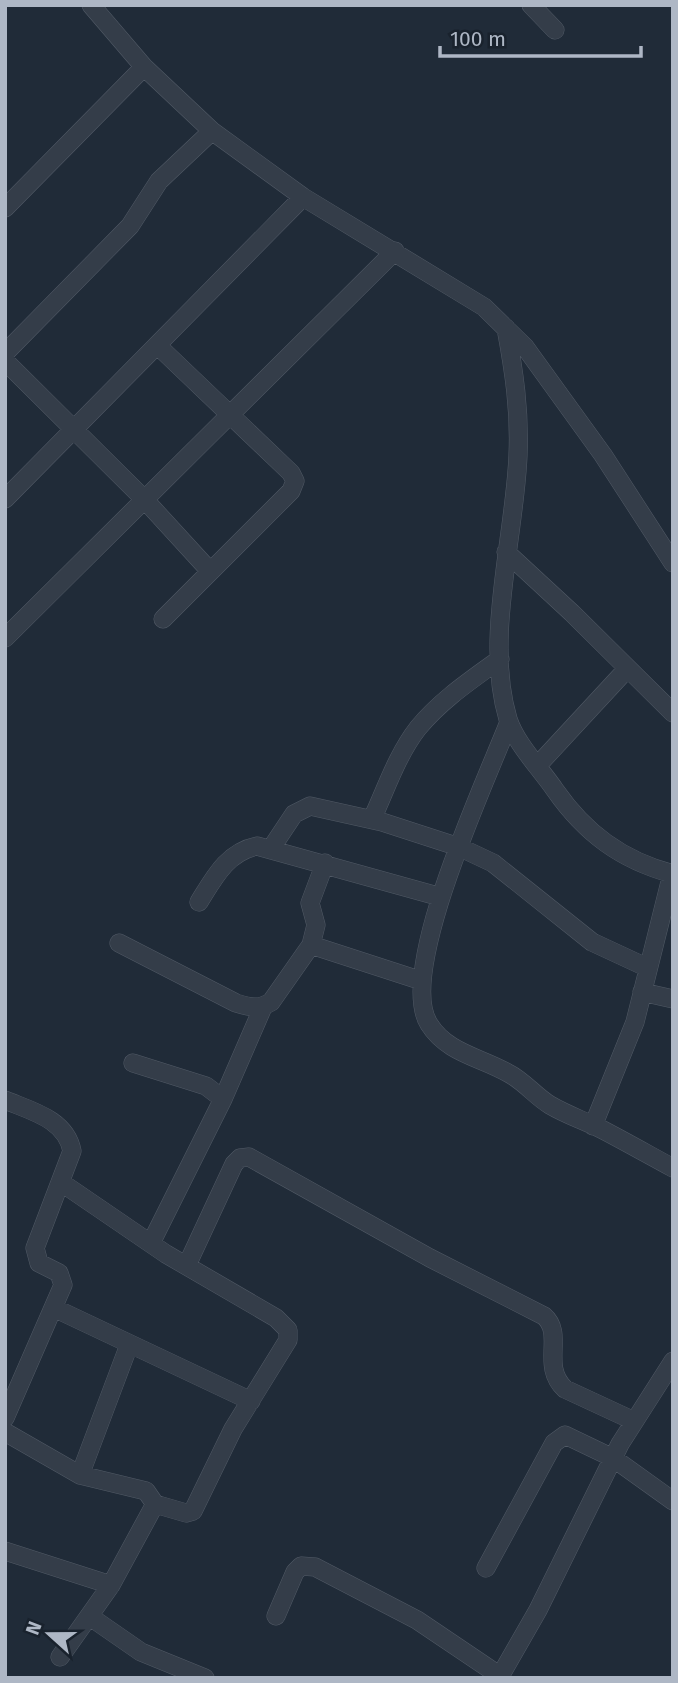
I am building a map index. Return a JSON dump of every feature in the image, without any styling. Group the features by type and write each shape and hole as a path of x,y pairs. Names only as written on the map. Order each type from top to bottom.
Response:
{"street":[{"path":"91,5 144,67 212,131 303,197 484,307 506,328 525,347 603,455 673,563"},
{"path":"531,5 555,30"},
{"path":"5,208 144,67"},
{"path":"5,353 130,226 159,181 212,131"},
{"path":"5,499 303,197"},
{"path":"5,638 395,251"},
{"path":"506,328 518,392 518,457 506,552 500,659 509,722 574,818 594,837 620,853 672,874 642,992 620,1064 593,1126"},
{"path":"157,345 229,417 291,473 295,481 291,491 209,570 163,619"},
{"path":"5,361 144,499 209,570"},
{"path":"506,552 673,713"},
{"path":"372,820 399,758 417,729 443,702 500,659"},
{"path":"538,765 626,670"},
{"path":"509,722 440,897 422,981 422,1006 427,1021 438,1037 458,1052 507,1072 562,1113 593,1126 673,1168"},
{"path":"272,848 293,814 310,806 372,820 459,847 493,863 520,881 592,942 648,968"},
{"path":"198,902 225,862 235,854 257,846 272,848 440,897"},
{"path":"119,943 236,1003 253,1008 263,1007 271,1002 311,945 316,925 310,902 325,863"},
{"path":"311,945 422,981"},
{"path":"642,992 673,999"},
{"path":"151,1243 223,1099 263,1007"},
{"path":"133,1063 206,1086 223,1099"},
{"path":"5,1100 42,1115 61,1127 70,1140 72,1151 35,1248 39,1263 60,1273 63,1278 54,1308 5,1418"},
{"path":"187,1265 234,1164 240,1158 249,1157 430,1258 544,1316 553,1328 552,1359 557,1382 565,1390 634,1422"},
{"path":"62,1183 151,1243 275,1318 288,1330 288,1340 251,1401 193,1511 186,1513 155,1504"},
{"path":"54,1308 251,1401"},
{"path":"80,1475 129,1345"},
{"path":"276,1616 295,1572 301,1566 315,1567 417,1620 499,1677 538,1610 613,1458 673,1361"},
{"path":"5,1432 80,1475 138,1488 152,1494 155,1504 111,1585 60,1657"},
{"path":"486,1568 559,1437 570,1436 613,1458 673,1501"},
{"path":"5,1551 111,1585"},
{"path":"89,1616 141,1652 184,1674 205,1678"}]}
